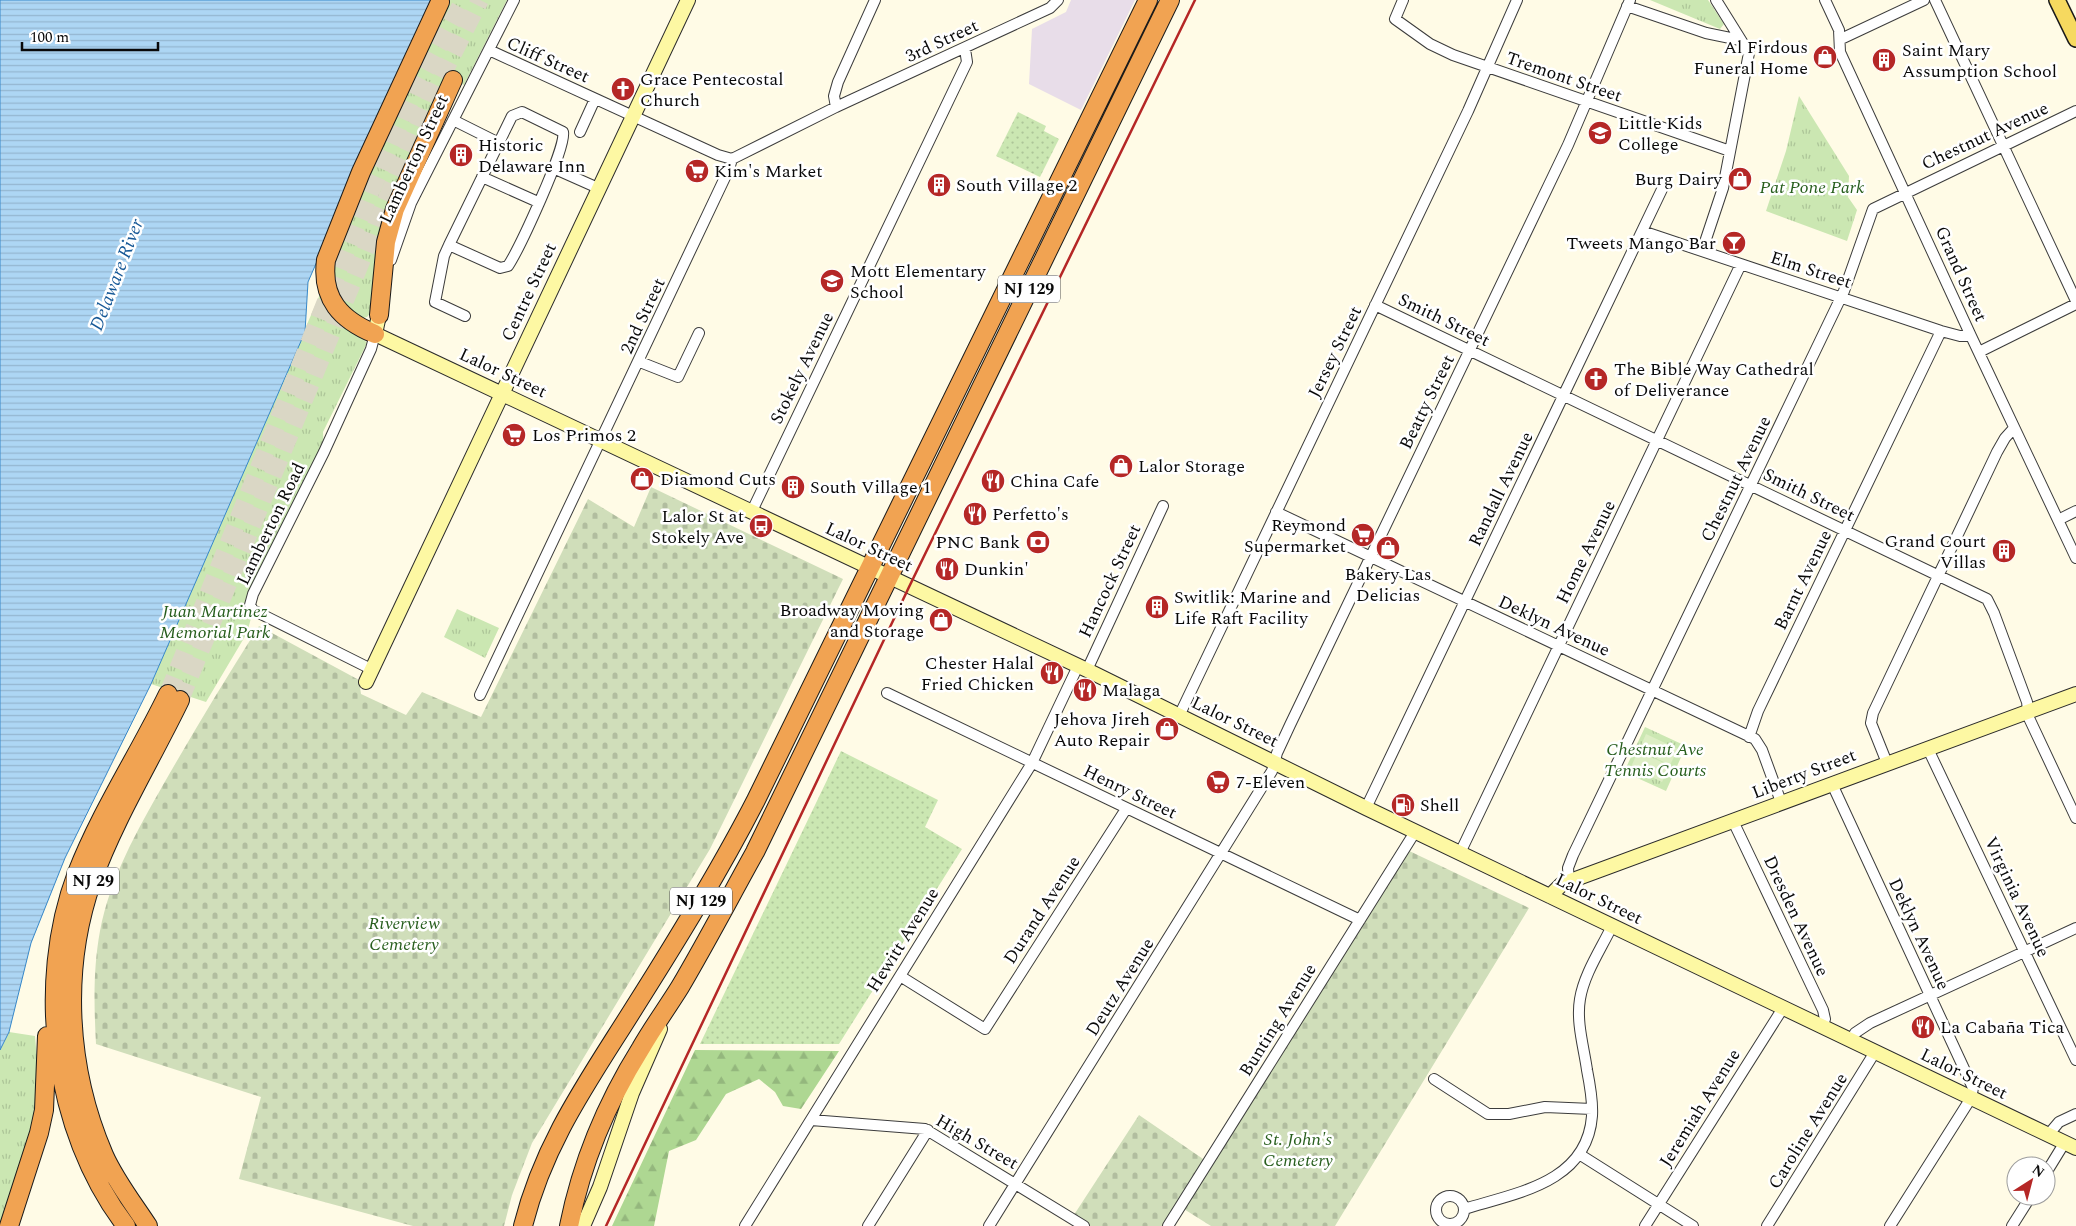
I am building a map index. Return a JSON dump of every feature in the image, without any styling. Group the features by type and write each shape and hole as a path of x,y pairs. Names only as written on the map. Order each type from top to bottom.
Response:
{"highway":[{"name":"NJ 129","path":"523,1226 535,1185 558,1132 722,864 1148,0"},
{"name":"NJ 129","path":"679,988 755,852 1170,0"},
{"path":"375,334 344,317 330,298 325,271 326,260 361,172 440,2"},
{"path":"379,315 386,242 395,209 453,80"},
{"name":"NJ 29","path":"126,1226 93,1173 68,1109 56,1042 56,972 66,913 78,872 174,697 93,880 80,925 73,970 71,1006 80,1078 91,1122 105,1157 121,1186 148,1226"},
{"path":"9,1226 39,1133 44,1110 46,1006 56,972"},
{"path":"569,1226 575,1197 591,1146 614,1095 679,988"}],"main road":[{"name":"Centre Street","path":"368,675 503,394 598,188 688,0"},
{"path":"2057,0 2076,38"},
{"name":"Lamberton Street","path":"375,334 379,315"},
{"name":"Lalor Street","path":"375,334 752,511 888,578 1083,668 1415,832 2070,1145"},
{"name":"Liberty Street","path":"1550,896 1558,886 2076,694"},
{"name":"NJ 129","path":"583,1226 600,1186 641,1072 679,988"}],"street":[{"name":"Lamberton Street","path":"379,315 394,249 411,202 514,0"},
{"path":"732,159 836,107 834,96 838,82 875,0"},
{"name":"3rd Street","path":"836,107 965,49 1050,8 1058,0"},
{"name":"Tremont Street","path":"1404,0 1395,19 1437,48 1487,68 1730,151"},
{"name":"Jersey Street","path":"1180,716 1375,306 1517,0"},
{"path":"1702,250 1720,197 1748,58 1747,50 1716,0"},
{"name":"Grand Street","path":"1825,0 1840,30 1840,52 2076,558"},
{"path":"1841,38 1924,0"},
{"path":"1936,0 2076,303 1979,352"},
{"path":"1629,3 1706,33 1740,40"},
{"name":"Beatty Street","path":"1274,762 1568,145 1629,3"},
{"name":"Stokely Avenue","path":"752,511 967,62 965,49"},
{"name":"Cliff Street","path":"489,50 718,155 732,159"},
{"path":"580,132 595,99"},
{"name":"Chestnut Avenue","path":"1569,882 1568,868 1573,855 1841,297 1874,209 2076,111"},
{"path":"449,245 500,268 508,266 553,168 564,138 559,128 522,112 517,112 512,116 482,177 449,245 444,256 436,302 465,316"},
{"path":"453,120 499,143"},
{"name":"2nd Street","path":"480,695 640,362 732,159"},
{"path":"553,168 598,188"},
{"path":"482,177 538,202"},
{"name":"Randall Avenue","path":"1366,808 1665,184"},
{"name":"Elm Street","path":"1642,231 1941,331 1960,336 1971,336"},
{"name":"Home Avenue","path":"1460,853 1741,264"},
{"name":"Smith Street","path":"1375,306 1983,597 1991,604 2027,702 2028,712 2076,818"},
{"name":"Barnt Avenue","path":"1749,737 1758,711 1941,331"},
{"path":"640,362 678,377 699,333"},
{"name":"Lamberton Street","path":"324,452 371,349 375,334"},
{"path":"1886,764 1871,719 1997,452 2014,428"},
{"name":"Lamberton Road","path":"324,452 253,594 250,605 253,610 368,675"},
{"name":"Hancock Street","path":"1083,668 1164,506"},
{"path":"2058,520 2076,511"},
{"name":"Deklyn Avenue","path":"1276,512 1758,742 1781,802"},
{"name":"Hewitt Avenue","path":"745,1226 1032,764 1083,668"},
{"name":"Henry Street","path":"887,693 1360,920"},
{"name":"Virginia Avenue","path":"1928,749 2076,1060"},
{"name":"Deutz Avenue","path":"989,1226 1272,771 1274,762"},
{"name":"Deklyn Avenue","path":"1832,784 1971,1081 1973,1088 1971,1098"},
{"name":"Durand Avenue","path":"900,976 985,1029 1126,809"},
{"name":"Dresden Avenue","path":"1732,821 1823,1010 1825,1019 1822,1027"},
{"name":"Bunting Avenue","path":"1168,1226 1415,832"},
{"path":"1464,1209 1548,1182 1560,1175 1579,1154 1590,1130 1592,1109 1579,1017 1580,999 1589,973 1612,926"},
{"path":"1851,1040 1861,1028 2076,928"},
{"name":"Jeremiah Avenue","path":"1645,1226 1783,1008"},
{"name":"Caroline Avenue","path":"1767,1226 1876,1052"},
{"path":"1434,1079 1488,1114 1509,1114 1545,1107 1592,1109"},
{"path":"1890,1226 1971,1098"},
{"path":"2048,1134 2059,1122 2076,1114"},
{"name":"High Street","path":"811,1120 928,1130 1084,1226"},
{"path":"868,1226 928,1130"},
{"path":"2056,1161 2070,1145"},
{"path":"1579,1154 1693,1226"},
{"path":"2012,1226 2025,1206"}],"shaded area":[{"path":"1071,0 1135,0 1081,110 1029,84 1032,29 1066,12"}],"green space":[{"path":"434,0 507,0 464,85 449,78 373,310 367,317 358,319 352,317 331,284 334,241"},
{"path":"1650,0 1708,0 1724,24 1720,29"},
{"name":"Pat Pone Park","path":"1799,96 1849,176 1848,197 1857,210 1847,241 1766,211 1786,151"},
{"path":"1018,112 1046,126 1044,131 1059,139 1040,177 996,156"},
{"name":"Juan Martinez Memorial Park","path":"321,292 367,343 323,432 324,452 261,581 247,633 206,702 151,684"},
{"name":"Riverview Cemetery","path":"651,487 843,579 710,849 532,1143 512,1195 504,1226 413,1226 239,1179 261,1097 96,1044 96,959 100,931 110,892 134,837 198,725 259,626 359,680 361,694 406,715 422,692 481,717 588,499 634,527"},
{"path":"457,609 499,628 485,658 444,637"},
{"name":"Chestnut Ave Tennis Courts","path":"1645,727 1686,746 1666,791 1624,772"},
{"path":"1646,734 1678,749 1670,765 1639,750"},
{"path":"841,751 938,800 925,827 962,849 839,1044 700,1044"},
{"path":"1638,751 1670,766 1662,782 1631,767"},
{"name":"St. John's Cemetery","path":"1403,848 1529,908 1335,1226 1211,1226 1179,1206 1166,1226 1077,1226 1070,1221 1139,1115 1206,1161"},
{"path":"9,1032 35,1036 37,1089 36,1106 26,1152 2,1226 0,1226 0,1050"},
{"path":"695,1050 839,1051 801,1109 783,1106 775,1092 759,1079 726,1094 696,1140 669,1151 654,1226 612,1226"}],"water":[{"name":"Delaware River","path":"0,0 431,0 308,282 305,332 151,684 65,858 31,943 9,1032 0,1050"}],"tunnel":[{"path":"168,694 370,192 416,88 464,0"},
{"path":"180,700 386,201 432,95 480,0"}],"railway":[{"path":"606,1226 909,587 1195,0"}],"place":[{"name":"Al Firdous Funeral Home","path":"1825,57"},
{"name":"Saint Mary Assumption School","path":"1884,60"},
{"name":"Grace Pentecostal Church","path":"623,89"},
{"name":"Little Kids College","path":"1600,133"},
{"name":"Historic Delaware Inn","path":"461,155"},
{"name":"Kim's Market","path":"697,171"},
{"name":"Burg Dairy","path":"1740,179"},
{"name":"South Village 2","path":"939,185"},
{"name":"Tweets Mango Bar","path":"1734,243"},
{"name":"Mott Elementary School","path":"832,281"},
{"name":"The Bible Way Cathedral of Deliverance","path":"1596,379"},
{"name":"Los Primos 2","path":"514,435"},
{"name":"Lalor Storage","path":"1121,466"},
{"name":"Diamond Cuts","path":"642,479"},
{"name":"China Cafe","path":"993,481"},
{"name":"South Village 1","path":"793,487"},
{"name":"Perfetto's","path":"975,514"},
{"name":"Lalor St at Stokely Ave","path":"761,526"},
{"name":"Reymond Supermarket","path":"1363,535"},
{"name":"PNC Bank","path":"1038,542"},
{"name":"Bakery Las Delicias","path":"1388,548"},
{"name":"Grand Court Villas","path":"2004,551"},
{"name":"Dunkin'","path":"947,569"},
{"name":"Switlik: Marine and Life Raft Facility","path":"1157,607"},
{"name":"Broadway Moving and Storage","path":"941,620"},
{"name":"Chester Halal Fried Chicken","path":"1052,673"},
{"name":"Malaga","path":"1085,690"},
{"name":"Jehova Jireh Auto Repair","path":"1167,729"},
{"name":"7-Eleven","path":"1218,782"},
{"name":"Shell","path":"1403,805"},
{"name":"La Cabaña Tica","path":"1923,1027"}]}
